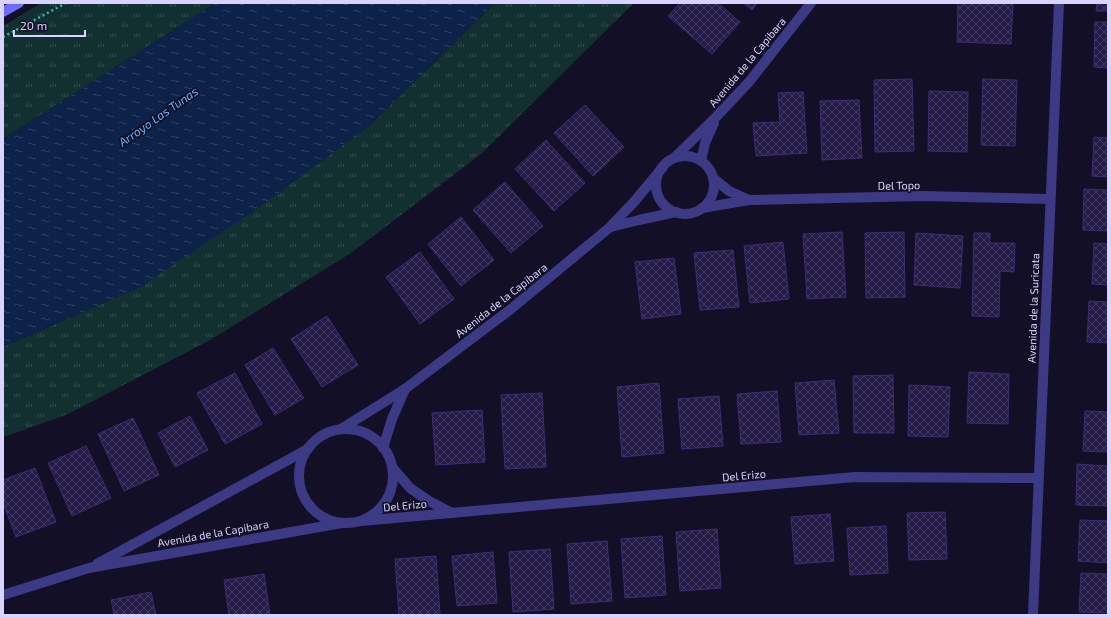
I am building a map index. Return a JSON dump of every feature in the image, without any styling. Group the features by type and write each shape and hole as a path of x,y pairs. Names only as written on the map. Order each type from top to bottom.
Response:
{"street":[{"path":"3,12 19,3"},
{"name":"Avenida de la Capibara","path":"341,430 405,389 511,309 609,228 634,202 663,167 716,118 749,82 811,3"},
{"name":"Avenida de la Suricata","path":"1033,615 1059,3"},
{"name":"Avenida de la Capibara","path":"701,161 705,143 716,118"},
{"path":"674,158 683,156 692,157 701,161 706,166 713,178 714,186 712,195 702,208"},
{"path":"663,167 658,174 657,193 667,208 676,212"},
{"name":"Del Topo","path":"713,178 729,191 749,200"},
{"name":"Del Topo","path":"702,208 749,200 923,196 1050,200"},
{"name":"Avenida de la Capibara","path":"609,228 676,212 685,214 694,213 702,208"},
{"name":"Avenida de la Capibara","path":"383,448 392,419 405,389"},
{"name":"Avenida de la Capibara","path":"3,595 89,568 342,523 361,521 373,515 383,506 390,494 393,481 392,467 389,457 383,448 371,437 356,431 341,430 328,433 317,440 308,449 89,568"},
{"name":"Avenida de la Capibara","path":"308,449 301,464 299,480 303,496 312,509 326,518 342,523"},
{"name":"Del Erizo","path":"392,467 410,488 429,501 452,513"},
{"name":"Del Erizo","path":"361,521 855,477 1038,478"}],"path":[{"path":"3,37 66,3"}],"green space":[{"path":"41,3 216,3 3,139 3,26"},
{"path":"495,3 634,3 481,154 351,253 212,339 66,415 3,437 3,347 140,287 368,127"}],"water":[{"name":"Arroyo Las Tunas","path":"216,3 495,3 368,127 257,209 140,287 3,347 3,139"}],"building":[{"path":"680,3 718,3 740,22 712,54 668,16"},
{"path":"743,3 757,3 752,10"},
{"path":"958,3 1013,3 1011,44 957,42"},
{"path":"1097,3 1108,3 1108,11 1096,11"},
{"path":"1095,22 1108,22 1108,68 1094,67"},
{"path":"912,79 914,151 875,152 874,80"},
{"path":"983,79 1017,80 1015,146 981,145"},
{"path":"929,91 968,92 967,152 928,151"},
{"path":"803,92 807,153 756,156 753,123 780,122 778,93"},
{"path":"859,100 862,158 822,160 820,101"},
{"path":"585,105 624,147 593,176 554,133"},
{"path":"1094,137 1108,138 1108,177 1092,176"},
{"path":"546,140 585,183 554,211 515,169"},
{"path":"505,182 543,226 511,253 473,210"},
{"path":"1084,189 1108,190 1108,231 1083,230"},
{"path":"461,217 494,260 461,286 428,244"},
{"path":"842,232 846,297 807,299 803,234"},
{"path":"904,232 905,297 866,298 865,233"},
{"path":"916,233 963,236 960,288 914,285"},
{"path":"974,233 990,233 990,243 1015,243 1014,272 1000,271 999,317 972,316"},
{"path":"783,242 789,299 750,303 744,246"},
{"path":"1094,243 1108,244 1108,285 1092,284"},
{"path":"733,250 739,307 700,310 694,253"},
{"path":"420,252 454,299 420,324 386,277"},
{"path":"674,258 681,314 642,319 635,262"},
{"path":"1089,301 1108,302 1108,343 1087,342"},
{"path":"327,316 358,365 322,387 291,339"},
{"path":"273,348 304,398 275,415 245,365"},
{"path":"969,372 1009,374 1008,424 967,423"},
{"path":"235,373 262,424 225,444 197,393"},
{"path":"893,375 894,433 854,433 853,376"},
{"path":"834,380 839,433 799,435 795,383"},
{"path":"659,383 664,453 622,457 617,387"},
{"path":"909,385 950,387 948,437 908,436"},
{"path":"777,391 781,442 741,444 737,394"},
{"path":"542,393 546,467 505,469 501,395"},
{"path":"719,396 723,446 682,449 678,399"},
{"path":"482,410 485,462 436,465 432,413"},
{"path":"1085,411 1108,412 1108,452 1083,451"},
{"path":"190,416 208,450 175,467 158,433"},
{"path":"133,418 159,475 124,491 98,434"},
{"path":"86,446 111,498 72,516 48,463"},
{"path":"1077,464 1108,466 1108,506 1076,505"},
{"path":"35,468 56,522 16,537 3,503 3,480"},
{"path":"945,512 947,559 909,560 907,513"},
{"path":"830,514 834,561 795,564 791,517"},
{"path":"1080,520 1108,521 1108,563 1078,561"},
{"path":"886,526 888,573 850,575 847,528"},
{"path":"717,529 721,588 680,591 676,532"},
{"path":"662,536 666,595 625,598 621,539"},
{"path":"607,541 612,601 571,604 567,544"},
{"path":"550,549 554,609 513,612 509,552"},
{"path":"493,552 497,603 457,606 452,556"},
{"path":"436,556 440,615 399,615 395,559"},
{"path":"1081,573 1108,574 1108,613 1079,612"},
{"path":"264,574 270,615 229,615 224,580"},
{"path":"151,592 156,615 114,615 111,600"}]}
